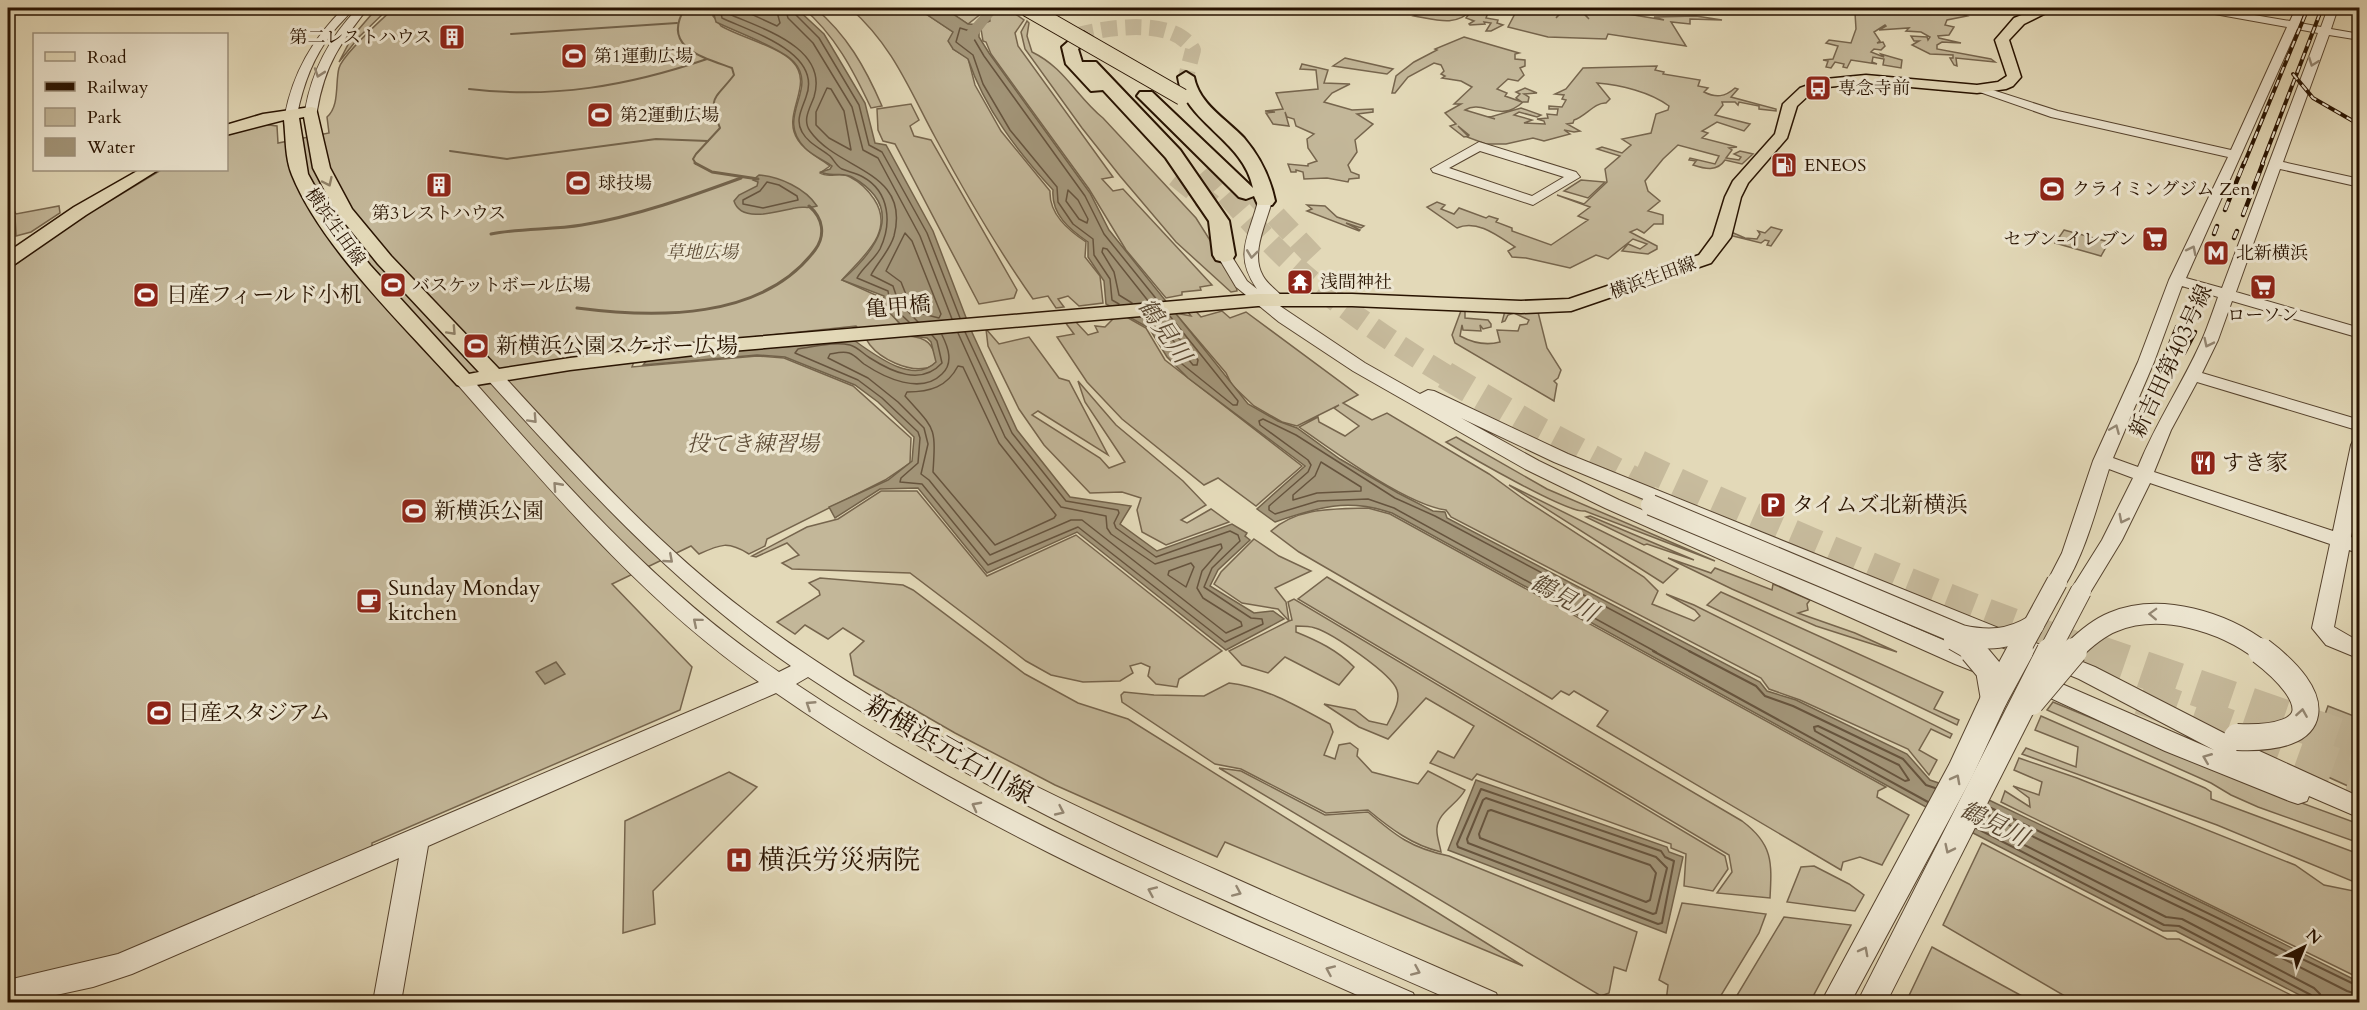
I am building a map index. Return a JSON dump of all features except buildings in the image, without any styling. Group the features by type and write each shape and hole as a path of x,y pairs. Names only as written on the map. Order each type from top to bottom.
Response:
{"highway":[{"path":"1018,8 1094,65 1162,141 1191,176 1219,221 1224,240 1224,255"},
{"path":"1026,8 1095,55 1146,96 1255,196"},
{"path":"1026,8 1182,97 1251,159"},
{"path":"1081,36 1070,47 1069,54 1073,62 1136,128 1191,176"},
{"path":"1178,77 1198,103 1220,123 1251,159 1259,173 1255,196 1209,138 1169,97 1165,90 1178,77"}],"main road":[{"name":"横浜生田線","path":"1230,302 1277,299 1529,308 1559,307 1583,302 1705,259 1722,237 1733,197 1741,181 1782,135 1790,104 1804,91 1825,83 1866,79 1977,89 2001,86 2014,78 2002,40 2019,21 2050,8"},
{"path":"228,130 312,119"},
{"name":"横浜生田線","path":"312,119 322,169 329,186 344,209 381,256 494,376"},
{"name":"横浜生田線","path":"292,122 300,174 322,215 363,269 464,381"},
{"path":"8,260 80,210 148,171"},
{"name":"亀甲橋","path":"494,376 570,364 719,346 1230,302"},
{"path":"464,381 494,376"}],"street":[{"path":"292,122 304,67 329,29 349,8"},
{"path":"312,119 322,65 340,35 363,8"},
{"path":"2198,8 2360,37"},
{"name":"新吉田第403号線","path":"1836,1002 1961,770 1994,699 2057,582 2081,529 2102,461 2146,362 2177,280 2301,8"},
{"name":"新吉田第403号線","path":"1872,1002 2081,591 2112,540 2144,474 2162,430 2177,406 2210,340 2333,8"},
{"path":"1977,89 2055,114 2235,155"},
{"path":"1479,146 1573,177 1533,201 1438,169 1479,146"},
{"path":"2275,164 2360,183"},
{"path":"1255,196 1251,268 1257,280 1277,299 1467,429 1571,485 1963,658 2048,689 2173,744 2360,818"},
{"path":"1224,255 1241,284 1258,300 1359,367 1648,507 1972,649 1988,665 1994,683 1994,699"},
{"path":"2177,280 2360,333"},
{"path":"2191,375 2360,426"},
{"name":"新横浜元石川線","path":"494,376 633,526 664,556 809,668 892,720 1040,802 1486,1002"},
{"name":"新横浜元石川線","path":"464,381 605,539 673,602 777,684 922,776 1035,837 1403,1002"},
{"path":"1416,394 1561,458 2087,674 2246,756 2360,808"},
{"path":"2360,445 2350,544 2323,628 2338,642 2360,651"},
{"path":"2102,461 2350,544"},
{"path":"1648,507 1961,634 1978,639 2004,639 2023,633 2034,625"},
{"path":"2019,711 2041,694 2072,653 2098,630 2130,615 2143,614 2179,616 2222,630 2266,655 2290,677 2304,700 2303,720 2297,729 2289,735 2272,738 2237,737 2208,729 2151,707"},
{"path":"8,993 93,974 122,965 777,684 809,668"},
{"path":"387,1002 416,838"}],"green space":[{"path":"377,8 389,8 359,37 339,62 352,37"},
{"name":"新横浜公園","path":"394,8 714,8 713,16 721,26 786,56 798,70 801,80 793,120 798,140 808,151 830,166 820,173 846,175 854,179 869,192 880,211 879,233 874,243 842,280 880,297 879,306 892,314 909,336 925,340 934,350 938,361 929,367 919,369 895,363 875,350 856,326 639,349 640,345 632,367 757,356 784,358 853,386 911,438 910,463 885,480 767,539 765,546 749,554 735,547 724,545 699,554 691,546 612,584 692,667 680,710 372,843 372,850 117,959 8,984 8,270 96,206 100,207 159,171 228,171 228,134 261,124 277,126 278,143 329,133 327,117 334,107 339,68 364,37"},
{"path":"803,8 815,8 837,29 862,65 882,106 871,108 834,41"},
{"path":"850,8 917,8 953,32 953,49 968,58 975,85 1001,131 1050,191 1053,207 1061,221 1086,242 1085,257 1100,276 1103,303 1079,306 1068,296 1058,299 1064,307 1056,308 1048,296 1033,299 970,199 889,53 865,22"},
{"path":"944,8 981,8 982,13 968,24"},
{"path":"996,8 1011,11 1024,20 1015,33 1018,46 1113,177 1102,179 1113,191 1123,189 1212,285 1200,287 1201,290 1182,292 1182,295 1166,298 1126,250 1089,189 991,54 986,42 983,41 981,29 985,23 990,21 989,16"},
{"path":"1434,8 1490,10 1499,14 1488,13 1486,18 1498,20 1497,23 1503,25 1486,31 1491,23 1470,25 1474,21 1466,18 1472,10 1459,19 1445,21 1414,16"},
{"path":"1518,8 1564,8 1556,18 1566,8 1578,8 1589,19 1579,8 1610,8 1610,11 1664,20 1654,17 1696,16 1722,20 1690,19 1690,24 1671,22 1686,46 1608,34 1606,39 1548,37 1508,27"},
{"path":"1831,8 1864,10 1858,8 1958,8 1959,13 1967,16 1947,20 1945,25 1954,27 1949,35 1938,36 1961,43 1942,42 1937,45 1937,49 1991,59 1995,62 1956,58 1957,66 1954,65 1950,58 1953,58 1953,55 1930,54 1912,45 1919,41 1914,41 1911,36 1927,37 1928,40 1930,37 1921,32 1906,31 1909,28 1879,30 1885,25 1874,32 1880,41 1877,43 1883,42 1885,46 1881,50 1874,49 1871,52 1902,60 1901,68 1883,65 1884,59 1873,57 1872,62 1877,64 1851,60 1847,68 1843,67 1844,64 1835,62 1831,68 1826,67 1828,61 1823,60 1833,59 1838,46 1826,43 1829,40 1851,43 1856,29 1855,13 1832,12"},
{"path":"1027,21 1029,23 1027,36 1032,52 1062,74 1196,218 1235,280 1237,291 1231,292 1176,242 1082,128 1025,49 1021,32"},
{"path":"1464,37 1519,53 1515,54 1515,59 1525,60 1525,66 1520,68 1524,75 1518,81 1508,79 1497,89 1507,93 1505,96 1522,102 1516,98 1520,94 1516,92 1525,88 1537,93 1524,94 1529,97 1528,102 1523,102 1506,111 1478,107 1465,110 1495,119 1490,117 1521,108 1541,115 1537,117 1519,112 1514,115 1532,120 1524,123 1545,124 1544,121 1537,119 1548,118 1547,114 1557,115 1558,109 1549,109 1549,106 1562,107 1566,100 1562,99 1564,95 1555,94 1566,89 1583,68 1657,66 1655,70 1664,72 1663,74 1700,80 1698,86 1708,88 1704,92 1708,94 1724,95 1735,88 1738,89 1731,97 1776,109 1776,111 1759,109 1759,106 1739,102 1738,105 1735,102 1722,102 1723,105 1715,115 1750,124 1744,131 1717,122 1702,131 1708,133 1702,138 1737,147 1729,148 1732,150 1726,158 1739,160 1741,157 1734,154 1740,151 1753,154 1742,164 1725,160 1715,168 1706,168 1693,165 1696,161 1689,160 1690,158 1715,164 1719,156 1678,145 1645,181 1648,191 1660,201 1648,211 1663,215 1663,224 1654,224 1644,233 1637,229 1630,232 1657,246 1657,249 1648,254 1622,251 1628,244 1640,249 1647,244 1633,239 1608,259 1596,255 1570,268 1512,257 1508,251 1515,247 1494,234 1480,227 1457,228 1427,207 1437,202 1445,205 1441,209 1454,214 1459,208 1486,218 1489,216 1498,219 1496,222 1512,228 1512,231 1551,245 1588,220 1578,216 1590,207 1557,195 1584,204 1607,182 1605,169 1620,156 1597,149 1602,147 1622,153 1631,145 1622,139 1651,133 1656,114 1668,110 1669,106 1635,90 1597,83 1610,99 1574,120 1573,123 1567,124 1580,131 1564,130 1570,134 1544,141 1533,138 1506,144 1486,144 1468,136 1464,137 1450,126 1456,124 1445,113 1461,104 1454,104 1472,87 1461,81 1442,78 1445,76 1441,74 1444,71 1441,65 1434,63 1408,77 1395,93 1392,93 1396,76 1414,62 1437,50 1435,49"},
{"path":"1345,58 1393,69 1387,74 1333,66"},
{"path":"1302,64 1328,70 1324,83 1350,84 1332,93 1324,102 1352,110 1373,109 1373,112 1357,114 1373,124 1355,140 1357,152 1348,165 1351,172 1359,175 1359,178 1349,179 1348,182 1327,178 1304,179 1303,172 1296,170 1296,172 1291,172 1288,164 1308,166 1317,161 1308,148 1307,139 1314,134 1296,126 1294,119 1287,117 1285,112 1289,126 1273,124 1266,113 1275,112 1265,111 1283,109 1276,93 1318,89 1316,70 1300,69"},
{"path":"911,104 919,120 910,126 914,136 931,140 1017,290 1014,298 979,304 895,144 883,141 878,130 877,109"},
{"path":"1581,180 1605,182 1588,198 1564,191"},
{"path":"1307,205 1325,206 1337,217 1364,226 1361,228 1346,223 1359,231 1307,211 1312,209"},
{"path":"59,206 60,213 31,232 16,236 15,216 8,217 8,210 13,208 16,214"},
{"path":"1771,227 1782,230 1771,246 1767,245 1769,241 1765,240 1761,243 1729,235 1731,232 1745,238 1757,239 1760,234 1758,231 1765,233"},
{"path":"2064,230 2109,242 2101,256 2055,243"},
{"path":"1192,307 1201,317 1222,311 1230,318 1246,312 1358,395 1343,403 1372,420 1387,413 1489,474 1644,577 1658,591 1652,604 1694,621 1700,616 1695,610 1666,594 1694,605 1952,734 1950,738 1931,729 1919,750 1937,760 1929,775 1908,749 1800,700 1769,689 1761,678 1451,517 1446,510 1430,506 1391,488 1299,427 1318,417 1319,422 1345,436 1359,426 1334,408 1339,405 1297,426 1282,422 1254,406 1232,385 1226,373 1175,313 1191,316 1185,308"},
{"path":"1462,308 1465,309 1465,318 1488,320 1491,324 1491,327 1483,329 1480,325 1481,331 1463,330 1462,325 1460,336 1484,344 1500,342 1497,330 1518,331 1520,325 1527,324 1529,320 1514,313 1508,315 1502,322 1505,311 1538,312 1547,348 1561,370 1554,381 1557,384 1554,401 1455,343 1452,335"},
{"path":"1123,315 1146,328 1165,360 1302,466 1256,506 1218,478 1204,485 1122,419 1087,382 1057,337 1074,334 1065,322 1075,321 1088,335 1098,332 1095,326 1105,327 1115,317"},
{"path":"986,329 999,344 1029,337 1059,378 1069,381 1108,455 1038,411 1032,415 1100,458 1109,468 1125,462 1085,402 1078,381 1116,425 1183,481 1206,505 1181,520 1187,523 1211,509 1229,522 1166,545 1142,532 1137,510 1141,498 1122,492 1090,493 1044,445 1019,409 988,346"},
{"path":"1456,437 1547,489 1715,561 1539,494 1446,442"},
{"path":"1509,485 1678,569 1663,583"},
{"path":"881,491 917,491 987,576 1076,535 1222,651 1179,679 1177,687 1156,684 1148,676 1150,667 1141,663 1130,666 1133,673 1120,681 1083,682 1051,675 1026,661 910,573 792,569 782,563 799,555 787,543 756,557 752,556 807,527 838,519"},
{"path":"1368,508 1390,514 1886,787 1878,791 1877,797 1909,815 1882,865 1860,857 1843,862 1841,870 1597,726 1608,711 1574,691 1569,695 1561,691 1552,699 1299,552 1271,531 1293,517 1305,513 1329,509"},
{"path":"1590,516 1694,560 1647,544 1644,545 1586,517"},
{"path":"1254,539 1279,556 1311,571 1275,588 1286,602 1289,621 1278,609 1242,603 1214,584 1221,572"},
{"path":"1668,558 1711,573 1715,568 1772,590 1773,584 1810,600 1807,604 1808,610 1798,613 1855,633 1897,652 1816,626"},
{"path":"1327,577 1742,821 1752,829 1765,846 1771,874 1770,898 1717,893 1732,872 1729,855 1298,599"},
{"path":"820,578 903,585 913,590 1025,674 1078,703 1128,719 1523,966 1225,842 1217,857 1055,785 955,733 854,675 850,654 864,641 843,628 828,639 805,625 795,634 777,622 820,595 819,591 809,583"},
{"path":"1721,592 1943,692 1934,709 1959,720 1957,725 1707,605"},
{"path":"1294,599 1725,856 1728,869 1713,891 1684,886 1686,854 1671,848 1671,844 1477,774 1472,780 1430,763 1438,751 1454,758 1474,726 1426,698 1388,739 1359,727 1324,704 1355,710 1369,721 1387,725 1397,704 1397,690 1393,683 1373,665 1323,631 1296,626 1296,632 1327,646 1354,667 1339,685 1285,657 1268,673 1242,665 1229,651 1292,620 1288,602"},
{"path":"1229,683 1269,693 1330,724 1333,732 1324,755 1335,759 1339,745 1350,743 1358,749 1357,756 1372,772 1418,784 1428,771 1465,790 1438,822 1437,834 1441,852 1402,836 1368,810 1326,813 1241,769 1215,764 1122,702 1121,695 1124,692 1204,696"},
{"path":"2053,702 2258,787 2359,824 2359,843 2258,807 2211,783 2047,710"},
{"path":"2328,706 2359,718 2359,791 2306,767"},
{"path":"2041,716 2205,788 2211,792 2211,799 2359,854 2359,884 2217,825 2022,754 2026,748 2076,767 2078,747 2035,730"},
{"path":"2019,758 2077,778 2295,865 2324,885 2359,892 2359,978 2001,802 2005,791 2030,807 2029,798 2013,786 2039,795 2042,782 2014,770"},
{"path":"1219,768 1241,771 1325,815 1368,812 1414,845 1449,856 1637,932 1626,971 1614,967 1609,993 1601,996"},
{"path":"729,772 757,787 653,891 655,924 623,933 625,821"},
{"path":"1982,843 2167,939 2179,939 2305,1002 2075,1002 1943,925"},
{"path":"1814,866 1849,884 1864,895 1855,911 1787,902 1801,867"},
{"path":"1682,903 1766,914 1759,933 1717,1002 1666,1002 1668,985 1659,980"},
{"path":"1784,917 1851,925 1810,1002 1733,1002"},
{"path":"1932,947 2033,1002 1906,1002"}],"water":[{"path":"716,8 796,8 824,34 865,103 875,143 886,145 933,231 970,328 1017,430 1070,497 1131,506 1120,524 1157,551 1232,524 1247,533 1245,536 1250,540 1218,570 1210,586 1254,613 1273,611 1284,619 1226,650 1077,532 987,573 918,488 880,489 835,518 829,507 888,480 912,461 914,437 878,402 855,385 785,357 757,355 643,365 648,359 852,339 881,359 904,369 926,368 936,362 931,342 927,338 912,336 883,306 884,296 842,280 866,256 875,242 881,229 882,215 879,202 869,189 848,175 821,172 832,166 808,151 797,137 794,115 802,83 800,72 794,62 769,46 716,22 713,11"},
{"name":"鶴見川","path":"917,8 944,8 968,24 983,25 979,29 979,37 1090,193 1109,230 1248,404 1278,421 1297,428 1340,459 1398,493 1433,511 1445,512 1447,518 1760,682 1767,691 1796,700 1907,754 1930,780 1991,801 2215,909 2359,982 2359,1002 2313,1002 2176,931 2163,931 1975,834 1392,513 1361,506 1333,506 1275,522 1257,509 1305,466 1188,378 1167,357 1149,328 1106,304 1104,281 1088,257 1088,242 1074,232 1058,214 1053,199 1053,190 1003,129 983,95 968,59 953,49 948,41 953,32"},
{"path":"759,175 775,178 799,189 817,206 761,214 744,212 734,201 739,195 757,186 758,182 753,180"},
{"path":"556,662 565,674 545,684 536,672"},
{"path":"1476,780 1667,847 1669,852 1683,857 1666,933 1448,850"}],"waterway":[{"path":"685,8 679,21 678,32 681,41 698,54 732,68 734,75 715,99 714,110 720,128 708,141"},
{"path":"969,37 993,8"},
{"path":"511,34 677,23"},
{"path":"469,89 530,92 590,88 648,76 707,59"},
{"path":"450,151 507,159 656,139 708,141"},
{"path":"696,163 693,159 708,141"},
{"path":"696,163 712,172 758,179"},
{"path":"491,234 571,227 623,217 741,178"},
{"path":"577,308 672,313 737,302 766,290 793,273 815,250 822,233 820,221 809,206"}],"tunnel":[{"path":"1078,35 1107,29 1140,27 1172,33 1184,40 1193,50 1186,77"},
{"path":"1205,170 1269,242 1310,280 1367,324 1447,376"},
{"path":"1176,176 1212,205"},
{"path":"1253,192 1318,261"},
{"path":"1445,375 1540,431 1659,494"},
{"path":"1639,464 1864,564 2095,652"},
{"path":"2090,651 2360,744"},
{"path":"2141,696 2360,775"}],"railway":[{"path":"2244,164 2308,8"},
{"path":"2295,77 2322,8"},
{"path":"2262,164 2295,77"},
{"path":"2295,77 2313,98 2360,125"},
{"path":"2225,210 2244,163"},
{"path":"2243,215 2263,163"},
{"path":"2214,234 2217,226"},
{"path":"2234,238 2237,231"},
{"path":"2168,349 2177,327"},
{"path":"2184,353 2195,332"}],"place":[{"name":"第二レストハウス","path":"452,37"},
{"name":"第1運動広場","path":"574,56"},
{"name":"専念寺前","path":"1818,88"},
{"name":"第2運動広場","path":"600,115"},
{"name":"ENEOS","path":"1784,165"},
{"name":"球技場","path":"578,183"},
{"name":"第3レストハウス","path":"439,185"},
{"name":"クライミングジム Zen","path":"2052,189"},
{"name":"セブン-イレブン","path":"2155,239"},
{"name":"北新横浜","path":"2216,253"},
{"name":"浅間神社","path":"1300,282"},
{"name":"バスケットボール広場","path":"393,285"},
{"name":"ローソン","path":"2263,287"},
{"name":"日産フィールド小机","path":"146,295"},
{"name":"新横浜公園スケボー広場","path":"476,346"},
{"name":"すき家","path":"2203,463"},
{"name":"タイムズ北新横浜","path":"1773,505"},
{"name":"新横浜公園","path":"414,511"},
{"name":"Sunday Monday kitchen","path":"369,601"},
{"name":"日産スタジアム","path":"159,713"},
{"name":"横浜労災病院","path":"739,860"}],"park label":[{"name":"草地広場","path":"702,252"},
{"name":"投てき練習場","path":"753,444"}]}
